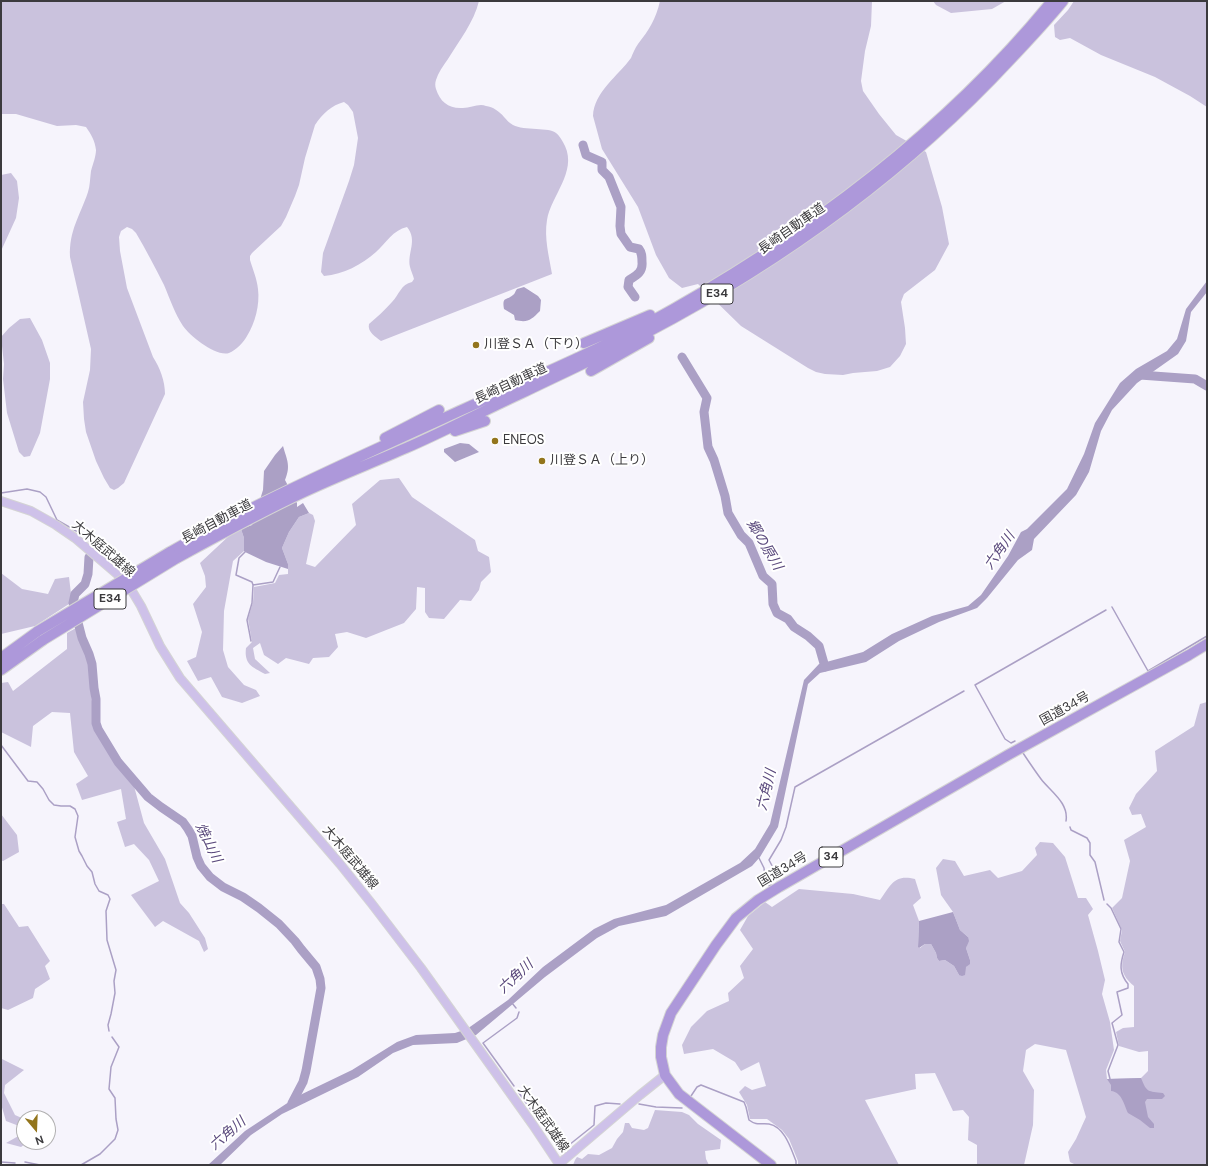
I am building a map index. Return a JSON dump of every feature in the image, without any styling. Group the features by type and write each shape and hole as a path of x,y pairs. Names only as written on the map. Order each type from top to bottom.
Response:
{"highway":[{"name":"長崎自動車道","path":"1,658 237,516 366,453 580,356 640,327 725,278 789,238 883,169 924,133 996,64 1052,1"},
{"name":"長崎自動車道","path":"173,555 306,491 410,446 638,337 729,286 790,248 873,187 909,157 953,118 990,82 1063,1"},
{"path":"591,371 689,315 729,286"},
{"path":"584,343 693,297"},
{"path":"296,486 348,457 440,410"},
{"path":"410,446 485,421"},
{"name":"長崎自動車道","path":"1,670 41,635"},
{"name":"国道34号","path":"771,1165 686,1100 674,1089 665,1075 661,1057 663,1035 671,1014 716,945 736,918 758,900 779,887 1008,755 1207,644"}],"main road":[{"name":"大木庭武雄線","path":"1,501 31,511 75,538 117,574 132,591 141,606 163,652 180,678 368,898 463,1026 533,1124 559,1164 665,1075"}],"shaded area":[{"path":"1,1 479,1 470,24 438,75 435,82 436,88 440,98 449,106 466,108 483,105 498,111 513,125 524,128 553,131 561,139 568,156 568,165 566,175 549,211 546,227 547,247 552,274 381,341 377,338 369,329 369,324 389,305 405,285 412,282 414,279 409,262 412,237 407,227 394,234 376,252 358,265 331,275 324,276 321,272 323,253 354,165 358,138 353,112 344,102 335,105 321,117 315,125 299,185 281,226 250,256 256,278 258,307 246,338 240,346 232,352 217,352 204,345 186,330 136,233 127,227 121,231 119,237 120,251 127,288 153,357 162,375 165,394 124,483 114,490 110,488 104,478 96,461 86,432 83,402 90,370 91,349 70,257 71,239 89,190 91,171 96,150 86,127 76,125 57,126 16,114 1,114"},
{"path":"660,1 872,1 871,26 865,51 861,81 863,91 896,135 926,152 942,207 949,244 935,270 904,294 901,302 906,344 900,356 890,367 877,371 843,375 816,372 741,326 698,284 682,288 669,278 656,255 638,207 602,149 593,116 594,107 602,92 626,65 652,24"},
{"path":"933,1 1006,1 992,9 951,13 936,5"},
{"path":"1074,1 1207,1 1207,107 1155,77 1101,55 1070,38 1060,40 1055,37 1054,25"},
{"path":"11,173 17,181 19,198 16,218 1,251 1,175"},
{"path":"1207,281 1207,292 1191,312 1186,341 1178,354 1137,383 1112,410 1101,431 1089,472 1076,495 1034,539 1032,550 1018,560 987,598 977,608 939,622 899,641 866,662 820,673 808,684 778,827 760,857 752,866 666,916 619,926 597,938 545,977 476,1035 457,1043 413,1045 393,1053 358,1077 282,1114 251,1135 220,1165 208,1165 245,1131 298,1096 352,1070 397,1042 416,1035 455,1033 467,1029 508,1000 543,967 594,929 614,919 666,905 740,863 755,849 770,824 804,680 819,664 863,652 892,634 932,616 968,606 981,595 1008,556 1021,532 1027,529 1067,489 1084,454 1095,423 1120,383 1136,369 1167,351 1177,339 1186,309"},
{"path":"524,287 538,296 541,300 540,311 529,320 515,320 514,315 504,309 504,300 514,295 517,289"},
{"path":"30,318 42,340 50,363 50,379 40,433 30,456 24,457 19,452 7,413 3,379 4,364 1,337 20,319"},
{"path":"460,443 469,444 479,452 455,462 444,452 444,449"},
{"path":"283,446 288,467 285,480 297,503 297,507 303,503 309,513 299,517 289,532 282,548 288,564 288,569 266,562 245,552 244,538 241,529 252,525 263,490 264,471"},
{"path":"399,478 412,497 475,540 478,551 489,557 491,572 481,582 479,590 471,601 460,600 444,619 429,618 425,612 425,588 417,587 416,609 404,623 366,638 347,632 335,634 338,647 329,657 313,658 309,664 286,658 278,664 264,655 260,643 253,648 255,659 270,673 265,674 253,667 246,658 246,648 252,642 248,619 253,602 254,587 275,583 279,575 288,574 288,564 282,548 289,532 299,517 309,513 313,515 315,521 306,564 315,567 356,525 352,504 380,480"},
{"path":"241,529 244,538 244,551 233,561 224,611 223,650 228,667 244,685 256,690 260,696 242,703 222,697 211,677 198,681 187,661 196,657 202,632 193,604 206,587 205,576 200,563 231,534"},
{"path":"1,573 22,589 48,594 55,579 69,577 72,602 35,626 1,634"},
{"path":"76,628 88,658 94,724 120,769 134,786 144,823 165,859 180,903 189,913 205,938 208,949 204,952 199,941 163,921 155,927 131,895 159,881 149,860 134,844 125,847 117,822 126,819 121,789 82,800 76,784 88,776 74,752 70,713 52,712 33,726 31,747 1,732 1,683 8,682 13,691 67,649 67,633"},
{"path":"1207,702 1207,1165 1076,1165 1070,1162 1068,1152 1086,1117 1066,1050 1035,1044 1026,1050 1023,1071 1034,1090 1033,1125 1024,1165 977,1165 977,1145 968,1140 969,1117 963,1110 953,1111 935,1073 915,1074 916,1089 865,1100 899,1165 798,1165 798,1161 789,1139 782,1130 767,1119 750,1119 747,1105 739,1092 745,1086 752,1090 766,1086 759,1062 741,1071 735,1062 713,1049 684,1054 682,1045 691,1027 707,1011 729,1001 728,993 744,978 740,966 753,949 740,930 748,916 765,902 772,907 799,889 853,894 880,900 890,885 898,879 915,879 921,898 913,905 919,921 918,947 920,948 925,944 931,944 939,961 945,960 954,966 959,975 970,960 966,948 968,937 960,930 953,912 941,895 936,868 943,859 955,861 964,876 990,870 998,878 1022,871 1037,855 1035,848 1040,842 1053,843 1065,857 1078,898 1086,898 1093,909 1088,915 1105,980 1102,994 1110,1022 1114,1050 1106,1070 1107,1079 1141,1078 1148,1071 1148,1051 1139,1052 1119,1046 1116,1032 1123,1028 1134,1027 1134,986 1124,974 1122,962 1125,952 1120,941 1122,930 1112,908 1122,898 1130,861 1124,840 1146,827 1141,814 1132,815 1129,808 1136,794 1157,771 1155,751 1194,726 1200,704"},
{"path":"1,814 17,835 19,852 3,861 1,860"},
{"path":"1,904 4,904 19,927 28,926 50,961 45,966 50,979 35,989 33,998 8,1010 1,1008"},
{"path":"953,912 960,930 968,937 969,941 966,948 970,964 966,967 965,975 962,976 959,975 954,966 945,960 939,961 931,944 925,944 919,948 918,947 919,921"},
{"path":"1,1056 2,1059 24,1070 5,1085 4,1093 16,1115 16,1125 6,1121 1,1104"},
{"path":"1141,1078 1147,1089 1154,1092 1163,1093 1165,1096 1162,1099 1147,1099 1145,1102 1148,1117 1154,1124 1154,1128 1150,1128 1128,1113 1120,1096 1111,1091 1111,1085 1107,1079"},
{"path":"655,1110 682,1112 689,1115 698,1124 721,1140 720,1149 705,1151 706,1159 709,1165 573,1165 577,1157 582,1159 588,1154 599,1155 612,1148 623,1132 625,1123 629,1123 632,1128 644,1130 648,1128"},
{"path":"16,1137 16,1146 6,1143"}],"waterway":[{"name":"郷の原川","path":"583,145 586,155 602,162 602,170 609,177 621,207 621,234 630,247 639,249 641,253 642,268 637,275 629,280 628,287 635,297"},
{"name":"郷の原川","path":"682,357 707,398 704,412 708,447 714,460 725,496 728,513 741,535 749,543 763,576 772,584 773,604 777,613 788,619 794,627 808,636 819,646 825,667"},
{"path":"1140,375 1195,379 1207,386"},
{"path":"1,493 27,489 40,492 46,497 57,520 85,536 92,546"},
{"path":"245,552 239,558 236,575 252,582 253,585"},
{"name":"焼山川","path":"89,557 88,574 85,584 75,594 73,603 82,638 92,664 96,699 96,723 98,729 118,762 148,797 183,822 192,836 197,857 201,866 210,877 223,887 243,897 279,924 316,967 321,988 306,1071 303,1082 292,1103"},
{"path":"251,641 247,620 252,603 253,585 273,582 280,567"},
{"path":"1112,607 1148,671 1207,636"},
{"path":"1015,741 1011,743 1005,739 975,685 1106,610"},
{"path":"777,875 769,860 781,840 786,827 795,787 964,691"},
{"path":"1,745 28,781 37,782 54,805 70,806 75,809 78,816 75,837 79,851 92,872 95,884 99,891 108,895 110,899 106,911 107,940 116,970 114,981 115,993 108,1025 109,1031"},
{"path":"1023,753 1041,779 1062,803 1065,809 1066,821"},
{"path":"1070,827 1071,830 1087,838 1090,843 1090,855 1095,862 1104,900"},
{"path":"759,858 764,868 765,877 769,886"},
{"path":"770,886 773,881"},
{"path":"1107,904 1111,908 1121,929 1119,942 1124,952 1121,968 1123,976 1128,984 1128,988 1117,992 1122,1015 1112,1023 1118,1045 1108,1071 1110,1079"},
{"path":"512,1003 516,1008"},
{"path":"514,1086 483,1043 517,1018 519,1012"},
{"path":"81,1165 100,1154 115,1139 118,1130 115,1098 109,1089 111,1067 119,1047 112,1037"},
{"path":"691,1096 697,1087 701,1085 744,1102 749,1120 756,1124 769,1124 779,1129 787,1139 796,1161 796,1165"},
{"path":"519,1093 558,1147 569,1145 594,1125 595,1106 606,1103 620,1104"},
{"path":"639,1104 656,1107 682,1108"},
{"path":"1,1162 15,1163"},
{"path":"25,1162 40,1165"}],"place":[{"name":"川登ＳＡ（下り）","path":"476,345"},
{"name":"ENEOS","path":"495,441"},
{"name":"川登ＳＡ（上り）","path":"542,461"}],"water label":[{"name":"六角川","path":"1000,551"},
{"name":"六角川","path":"767,790"},
{"name":"六角川","path":"516,977"},
{"name":"六角川","path":"228,1134"}]}
